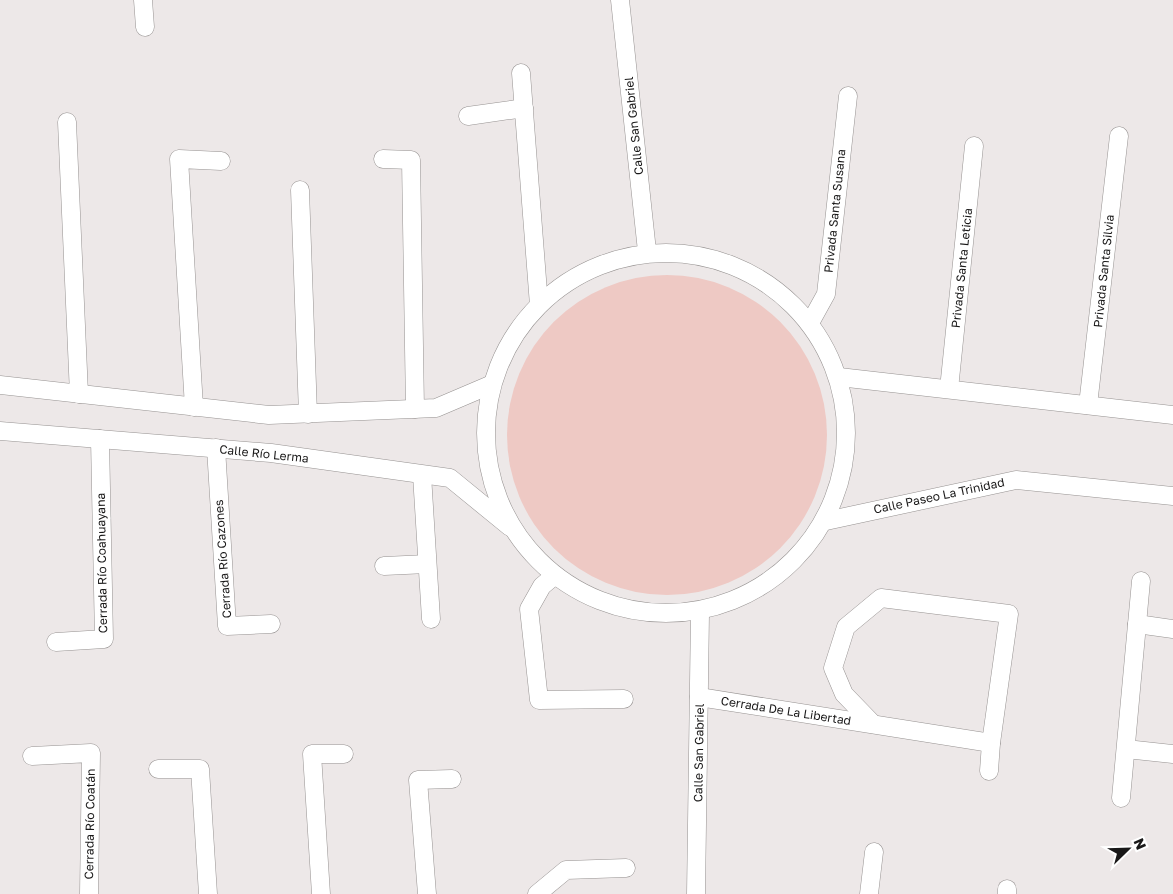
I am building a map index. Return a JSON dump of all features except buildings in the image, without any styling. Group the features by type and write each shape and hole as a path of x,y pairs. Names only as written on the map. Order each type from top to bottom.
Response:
{"street":[{"path":"143,0 145,27"},
{"name":"Calle San Gabriel","path":"620,0 647,251"},
{"path":"521,73 539,306"},
{"name":"Privada Santa Susana","path":"810,322 826,294 848,96"},
{"path":"468,116 524,108"},
{"path":"67,122 79,394"},
{"name":"Privada Santa Silvia","path":"1088,405 1119,136"},
{"name":"Privada Santa Leticia","path":"948,390 974,146"},
{"path":"194,407 179,159 220,161"},
{"path":"384,159 411,160 415,409"},
{"path":"300,190 308,414"},
{"path":"647,251 709,256 765,280 810,322 839,377 847,450 826,521 773,581 700,613 634,612 554,576 510,527 486,458 490,385 522,320 578,273 647,251"},
{"path":"839,377 1173,415"},
{"path":"0,385 269,415 436,408 490,385"},
{"name":"Calle Río Lerma","path":"0,431 271,452 450,478 510,527"},
{"name":"Cerrada Río Coahuayana","path":"56,642 104,639 100,439"},
{"name":"Cerrada Río Cazones","path":"216,448 227,626 271,624"},
{"path":"422,474 431,619"},
{"name":"Calle Paseo La Trinidad","path":"826,521 1016,480 1173,496"},
{"path":"384,566 428,564"},
{"path":"554,576 542,586 529,609 539,700 624,699"},
{"path":"1121,798 1141,581"},
{"name":"Cerrada De La Libertad","path":"873,724 844,694 833,668 846,626 881,598 1009,614 991,743 989,771"},
{"name":"Calle San Gabriel","path":"696,894 700,613"},
{"path":"1137,624 1173,629"},
{"name":"Cerrada De La Libertad","path":"700,697 991,743"},
{"path":"1126,749 1173,754"},
{"name":"Cerrada Río Coatán","path":"32,756 91,754 90,894"},
{"path":"321,894 312,754 344,754"},
{"path":"158,769 200,769 208,894"},
{"path":"427,894 418,780 452,779"},
{"path":"869,894 874,852"},
{"path":"537,894 566,870 626,868"}],"shaded area":[{"path":"667,275 698,278 728,287 769,311 791,333 815,374 824,404 827,435 824,466 815,496 791,537 769,559 728,583 698,592 667,595 636,592 606,583 565,559 543,537 519,496 510,466 507,435 510,404 519,374 543,333 565,311 606,287 636,278"}]}
